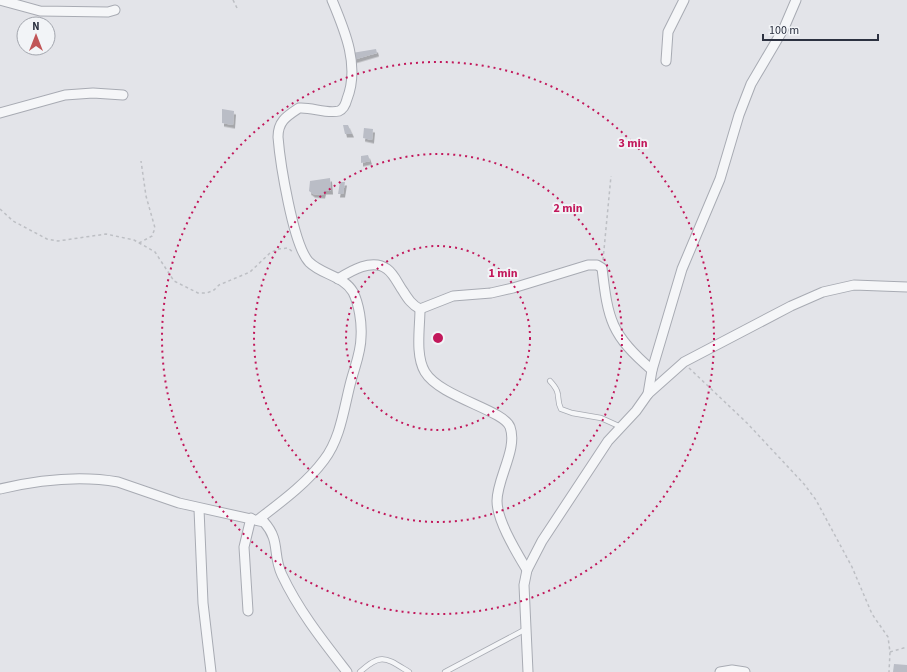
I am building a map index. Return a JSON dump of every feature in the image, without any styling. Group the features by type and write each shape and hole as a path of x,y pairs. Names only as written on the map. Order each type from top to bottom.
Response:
{"street":[{"path":"0,0 40,11 108,12 114,10"},
{"path":"248,611 244,547 255,519 307,478 324,460 335,441 359,356 361,337 360,319 354,293 348,284 321,271 304,257 285,186 278,130 283,119 299,108 330,112 338,111 344,106 350,91 353,77 351,60 342,23 332,0"},
{"path":"666,61 668,32 684,0"},
{"path":"648,394 652,370 682,269 720,179 738,115 751,84 784,28 796,0"},
{"path":"0,113 65,95 93,93 123,95"},
{"path":"338,279 356,269 366,266 377,265 386,268 409,301 420,309"},
{"path":"420,309 453,296 491,293 588,266 597,265 602,268 604,296 609,315 618,335 634,355 652,370"},
{"path":"528,672 524,585 527,570 542,541 608,441 636,411 648,394 684,362 791,306 823,292 854,285 907,287"},
{"path":"420,309 420,359 425,372 440,386 462,400 505,419 510,426 512,439 497,502 511,543 527,570"},
{"path":"0,489 38,482 96,479 118,482 199,509 264,522 275,537 279,566 299,606 315,631 347,672"},
{"path":"199,509 203,603 211,672"},
{"path":"720,672 732,670 744,672"}],"lane":[{"path":"550,381 559,392 559,405 561,409 572,413 601,418 621,427"},
{"path":"445,672 526,629"},
{"path":"360,672 369,663 382,658 388,659 409,672"}],"path":[{"path":"233,0 237,8"},
{"path":"140,243 152,236 155,228 146,196 141,160"},
{"path":"602,268 611,176"},
{"path":"0,209 13,221 47,239 58,241 106,234 124,237 140,243 155,252 174,281 198,293 207,293 219,285 250,272 270,253 278,249 288,248 296,255 304,257"},
{"path":"684,362 747,423 804,484 816,500 852,566 872,614 888,637 890,652 889,672"},
{"path":"890,652 907,647"}],"building":[{"path":"376,49 377,53 353,60 352,53"},
{"path":"222,109 234,111 233,125 222,123"},
{"path":"343,125 348,125 352,134 345,134"},
{"path":"364,128 373,129 372,140 363,138"},
{"path":"368,155 370,161 361,163 361,156"},
{"path":"330,178 331,191 324,191 323,195 313,194 309,191 310,181"},
{"path":"340,182 345,182 343,194 338,194"},
{"path":"894,664 907,665 907,672 893,672"}]}
